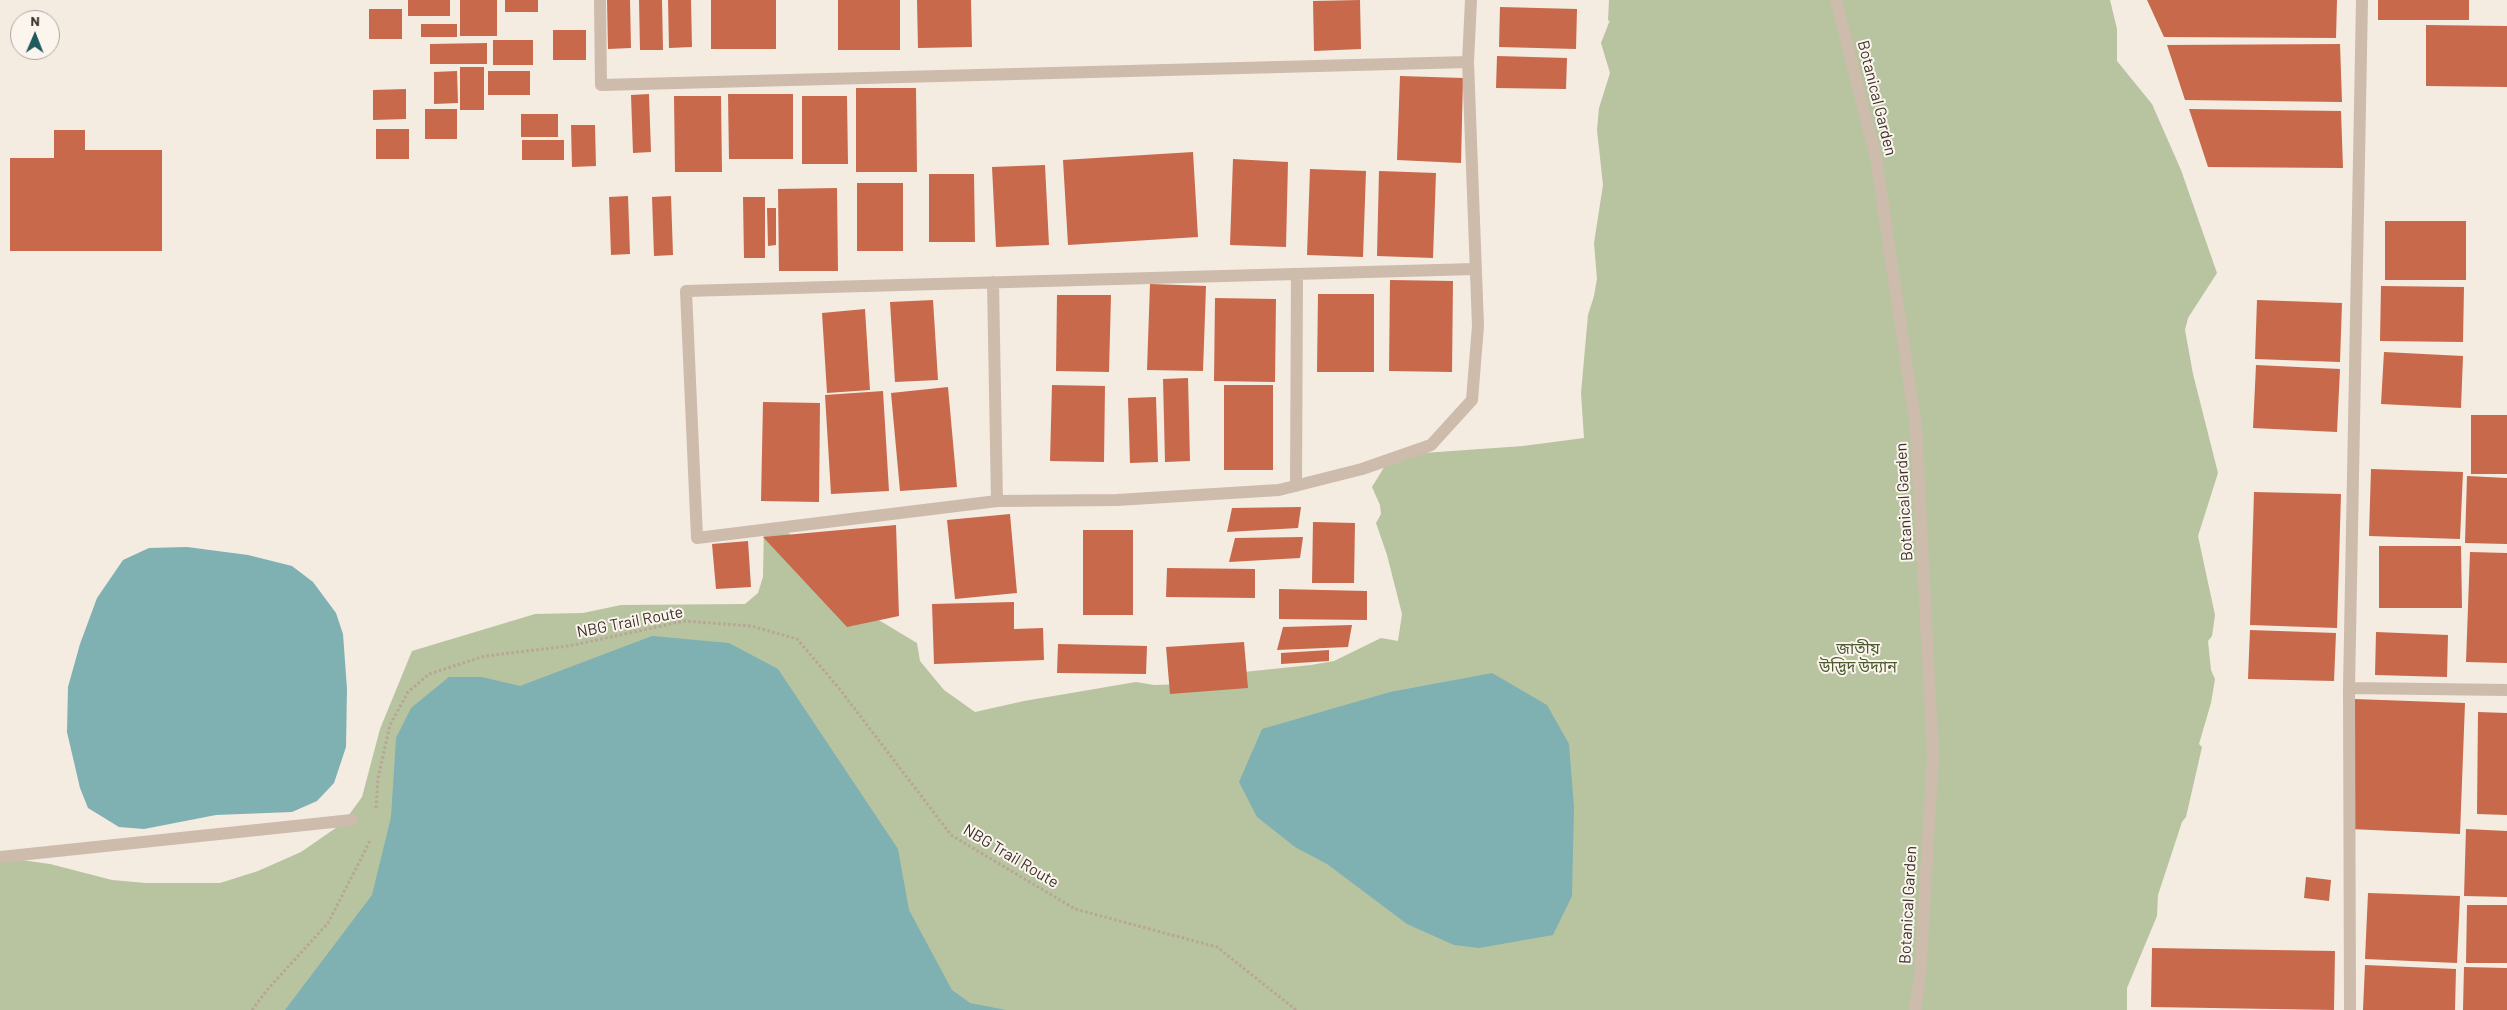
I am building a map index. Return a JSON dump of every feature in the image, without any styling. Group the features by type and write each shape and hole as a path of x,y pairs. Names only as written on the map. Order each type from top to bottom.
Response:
{"street":[{"path":"600,0 601,85 1468,62"},
{"path":"1471,0 1468,62 1474,269 1478,326 1472,400 1431,445 1362,469 1279,490 1118,500 997,501 697,538 686,291 1474,269"},
{"name":"Botanical Garden","path":"1836,0 1876,158 1916,428 1933,755 1920,976 1916,1010"},
{"path":"2350,1010 2349,688 2362,0"},
{"path":"1296,486 1297,274"},
{"path":"993,282 997,501"},
{"path":"2349,688 2507,690"},
{"path":"0,857 352,820"}],"path":[{"name":"NBG Trail Route","path":"376,814 378,778 390,725 408,692 428,674 485,656 569,646 684,621 751,626 797,639 838,687 951,835 1075,909 1217,947 1296,1010"},
{"path":"252,1010 267,990 328,923 370,840"}],"green space":[{"name":"জাতীয় উদ্ভিদ উদ্যান","path":"1609,0 2110,0 2117,29 2117,61 2152,104 2181,170 2217,273 2188,318 2185,330 2193,374 2218,473 2198,536 2215,615 2212,636 2208,641 2211,670 2215,679 2211,703 2199,744 2202,747 2186,817 2182,822 2158,895 2157,916 2127,988 2127,1010 0,1010 0,857 50,864 112,880 146,883 220,883 258,871 301,852 343,823 362,797 380,729 412,651 535,614 583,613 621,605 745,604 758,593 763,577 764,525 780,528 822,554 877,619 917,643 920,661 944,690 975,712 1024,701 1136,682 1154,685 1186,684 1234,673 1311,665 1334,661 1381,638 1398,641 1402,614 1387,555 1376,523 1381,514 1380,505 1372,487 1386,464 1395,455 1523,446 1584,438 1581,393 1588,315 1597,279 1594,243 1603,185 1597,130 1599,108 1610,73 1601,43 1610,20 1608,21"}],"water":[{"path":"187,547 248,555 292,566 313,582 336,613 343,634 347,689 346,747 334,783 317,801 292,812 216,815 144,829 119,827 88,808 80,788 67,732 68,687 80,644 97,598 123,560 149,548"},
{"path":"652,636 729,643 778,669 898,849 909,910 952,990 970,1003 1006,1010 285,1010 372,895 391,817 396,738 411,708 449,677 482,677 520,686"},
{"path":"1492,673 1547,705 1569,744 1574,807 1572,896 1553,935 1479,948 1454,945 1407,924 1327,864 1295,847 1257,817 1239,782 1262,729 1390,692"}],"building":[{"path":"408,0 450,0 450,16 408,16"},
{"path":"460,0 497,0 497,36 460,36"},
{"path":"505,0 538,0 538,12 505,12"},
{"path":"607,0 630,0 631,48 608,49"},
{"path":"639,0 662,0 663,50 640,50"},
{"path":"668,0 691,0 692,47 669,48"},
{"path":"711,0 776,0 776,49 711,49"},
{"path":"838,0 900,0 900,50 838,50"},
{"path":"917,0 971,0 972,47 918,48"},
{"path":"1360,0 1361,49 1314,51 1313,1"},
{"path":"2147,0 2337,0 2336,38 2164,37"},
{"path":"2378,0 2469,0 2469,20 2378,20"},
{"path":"1500,7 1577,9 1576,49 1499,47"},
{"path":"369,9 402,9 402,39 369,39"},
{"path":"421,24 457,24 457,37 421,37"},
{"path":"2426,25 2507,26 2507,87 2426,86"},
{"path":"553,30 586,30 586,60 553,60"},
{"path":"493,40 533,40 533,65 493,65"},
{"path":"487,43 487,64 430,64 430,44"},
{"path":"2340,44 2342,102 2185,100 2167,45"},
{"path":"1497,56 1567,58 1566,89 1496,88"},
{"path":"460,67 484,67 484,110 460,110"},
{"path":"457,71 458,103 434,104 434,72"},
{"path":"488,71 530,71 530,95 488,95"},
{"path":"1400,76 1463,78 1461,163 1397,160"},
{"path":"856,88 916,88 917,172 856,172"},
{"path":"406,89 406,119 373,120 373,90"},
{"path":"649,94 651,152 633,153 631,95"},
{"path":"728,94 793,94 793,159 729,159"},
{"path":"674,96 721,96 722,172 675,172"},
{"path":"802,96 847,96 848,164 802,164"},
{"path":"425,109 457,109 457,139 425,139"},
{"path":"2189,109 2341,111 2343,168 2208,167"},
{"path":"521,114 558,114 558,137 521,137"},
{"path":"571,125 595,125 596,166 572,167"},
{"path":"376,129 409,129 409,159 376,159"},
{"path":"54,130 85,130 85,150 162,150 162,251 10,251 10,158 54,158"},
{"path":"522,140 564,140 564,160 522,160"},
{"path":"1193,152 1198,237 1068,245 1063,160"},
{"path":"1233,159 1288,162 1286,247 1230,245"},
{"path":"1045,165 1049,245 996,247 992,167"},
{"path":"1310,169 1366,171 1363,257 1307,255"},
{"path":"1379,171 1436,173 1433,258 1377,256"},
{"path":"929,174 974,174 975,242 929,242"},
{"path":"857,183 903,183 903,251 857,251"},
{"path":"837,188 838,271 779,271 778,189"},
{"path":"628,196 630,254 611,255 609,197"},
{"path":"671,196 673,255 654,256 652,197"},
{"path":"743,197 765,197 765,258 744,258"},
{"path":"767,208 776,208 776,245 768,246"},
{"path":"2385,221 2466,221 2466,280 2385,280"},
{"path":"1390,280 1453,281 1452,372 1389,371"},
{"path":"1150,284 1206,286 1203,371 1147,370"},
{"path":"2381,286 2464,287 2463,342 2380,341"},
{"path":"1318,294 1374,294 1374,372 1317,372"},
{"path":"1057,295 1111,295 1109,372 1056,371"},
{"path":"1215,298 1276,299 1275,382 1214,381"},
{"path":"933,300 938,380 895,382 890,302"},
{"path":"2257,300 2342,303 2340,362 2255,359"},
{"path":"865,309 870,390 827,393 822,313"},
{"path":"2384,352 2463,356 2461,408 2381,404"},
{"path":"2256,365 2340,369 2337,432 2253,428"},
{"path":"1188,378 1190,461 1165,462 1163,379"},
{"path":"1052,385 1105,386 1104,462 1050,461"},
{"path":"1224,385 1273,385 1273,470 1224,470"},
{"path":"948,387 957,487 900,491 891,393"},
{"path":"883,391 889,491 831,494 825,395"},
{"path":"1156,397 1158,462 1130,463 1128,398"},
{"path":"763,402 820,403 819,502 761,501"},
{"path":"2471,415 2507,415 2507,474 2471,474"},
{"path":"2371,469 2463,472 2460,539 2369,536"},
{"path":"2467,476 2507,478 2507,544 2465,543"},
{"path":"2254,492 2341,494 2337,628 2250,625"},
{"path":"1301,507 1298,528 1227,532 1232,508"},
{"path":"1010,514 1017,593 955,599 947,520"},
{"path":"1313,522 1355,523 1354,583 1312,583"},
{"path":"896,525 899,616 847,627 763,537"},
{"path":"1083,530 1133,530 1133,615 1083,615"},
{"path":"1303,537 1300,558 1229,562 1235,538"},
{"path":"748,541 751,587 716,589 712,544"},
{"path":"2379,546 2461,546 2462,608 2379,608"},
{"path":"2470,552 2507,553 2507,663 2466,662"},
{"path":"1167,568 1255,569 1255,598 1166,597"},
{"path":"1279,589 1367,591 1367,620 1279,619"},
{"path":"1014,602 1014,629 1043,628 1044,660 934,664 932,604"},
{"path":"1352,625 1348,647 1277,650 1283,627"},
{"path":"2250,630 2336,633 2334,681 2248,679"},
{"path":"2376,632 2448,635 2447,677 2375,675"},
{"path":"1244,642 1248,688 1170,694 1166,647"},
{"path":"1058,644 1147,646 1146,674 1057,673"},
{"path":"1329,650 1329,661 1281,664 1281,653"},
{"path":"2354,699 2465,703 2460,834 2350,829"},
{"path":"2478,712 2507,713 2507,815 2477,814"},
{"path":"2466,829 2507,831 2507,897 2464,896"},
{"path":"2306,877 2331,880 2329,901 2304,898"},
{"path":"2368,893 2460,896 2457,963 2365,959"},
{"path":"2467,905 2507,905 2507,963 2466,963"},
{"path":"2152,948 2335,951 2334,1010 2151,1007"},
{"path":"2365,965 2456,969 2455,1010 2363,1010"},
{"path":"2464,967 2507,968 2507,1010 2463,1010"}]}
